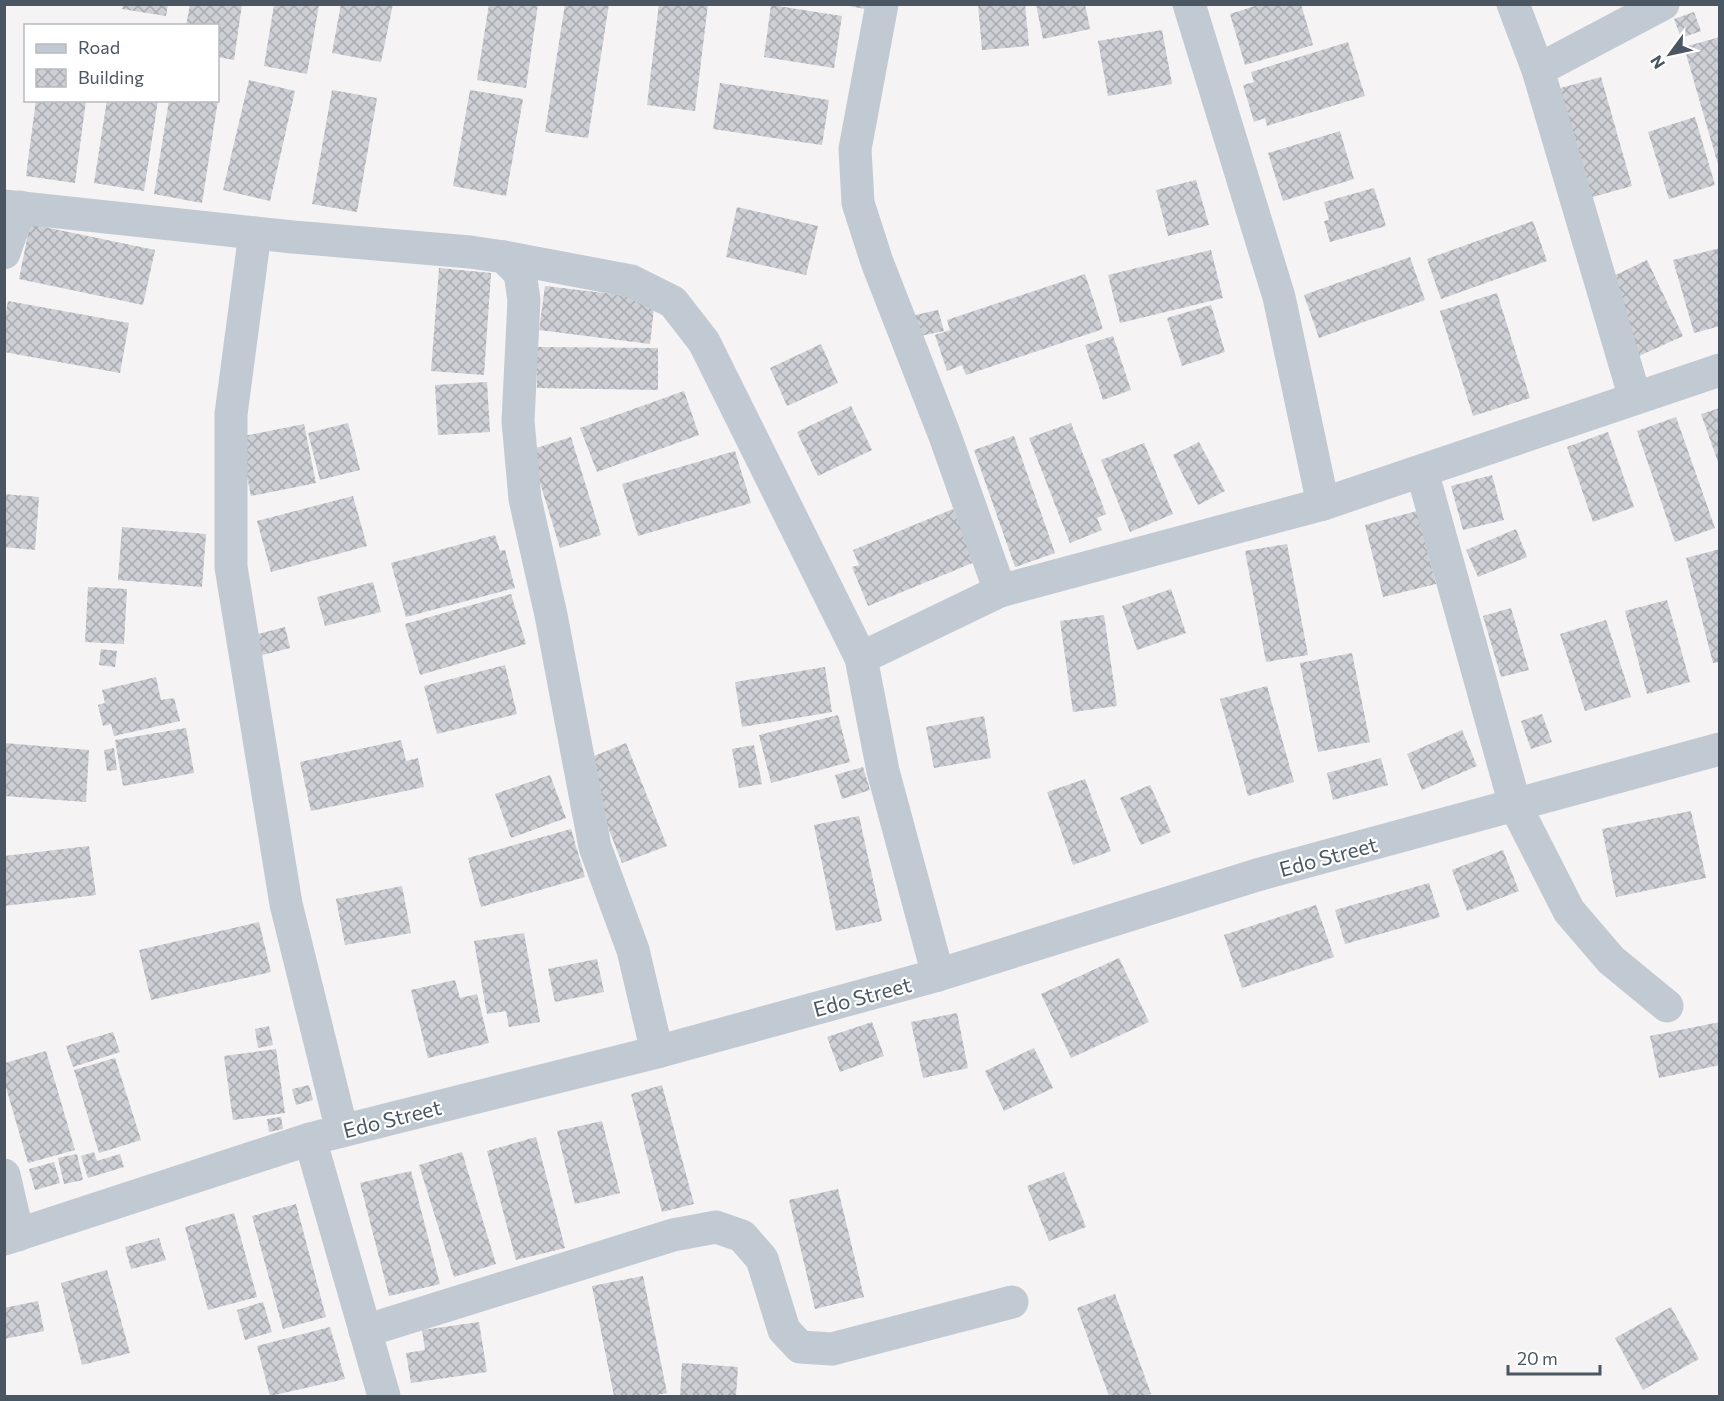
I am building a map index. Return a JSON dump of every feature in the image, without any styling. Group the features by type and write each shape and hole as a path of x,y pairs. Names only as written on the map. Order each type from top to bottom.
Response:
{"street":[{"path":"882,4 855,149 858,203 877,262 945,436 1000,591"},
{"path":"1189,4 1279,297 1323,504"},
{"path":"1513,4 1538,70 1635,398"},
{"path":"1538,70 1664,4"},
{"path":"4,253 12,206 255,233 504,257 630,281 673,302 704,342 861,658 883,771 938,975"},
{"path":"255,233 231,414 231,567 286,904 342,1131"},
{"path":"504,257 520,273 524,300 518,421 525,499 551,615 595,847 633,950 657,1052"},
{"path":"861,658 1000,591 1323,504 1719,370"},
{"path":"1422,471 1515,805 1569,912 1611,960 1667,1006"},
{"name":"Edo Street","path":"11,1237 310,1139 657,1052 938,975 1257,875 1719,749"},
{"path":"310,1139 384,1396"},
{"path":"4,1175 11,1237"},
{"path":"365,1331 673,1235 716,1227 742,1236 762,1259 784,1330 800,1347 832,1349 1012,1302"}],"building":[{"path":"123,4 168,4 166,16 122,9"},
{"path":"190,4 242,4 234,60 219,57 219,24 186,24"},
{"path":"341,4 393,4 381,62 332,53"},
{"path":"489,4 538,4 526,88 477,80"},
{"path":"565,4 609,4 588,138 545,132"},
{"path":"659,4 708,4 695,111 647,105"},
{"path":"838,4 865,4 865,9"},
{"path":"978,4 1025,4 1029,46 982,50"},
{"path":"1036,4 1085,4 1090,29 1043,39"},
{"path":"1261,4 1301,4 1313,45 1245,65 1230,14"},
{"path":"274,5 319,5 307,74 264,66"},
{"path":"771,5 842,16 834,68 764,57"},
{"path":"1694,12 1701,31 1681,38 1674,19"},
{"path":"1162,30 1172,84 1108,96 1098,41"},
{"path":"1720,37 1720,168 1719,168 1684,47"},
{"path":"1348,42 1365,96 1267,126 1265,118 1254,122 1243,85 1254,82 1251,72"},
{"path":"1601,77 1632,186 1589,198 1557,89"},
{"path":"249,80 295,91 270,201 223,190"},
{"path":"720,83 829,100 822,145 713,129"},
{"path":"332,90 377,98 357,212 312,204"},
{"path":"470,90 523,99 506,196 453,186"},
{"path":"36,102 86,102 75,183 26,176"},
{"path":"107,102 158,102 144,191 94,183"},
{"path":"169,102 218,102 202,203 154,194"},
{"path":"1695,117 1715,185 1669,199 1648,132"},
{"path":"1340,131 1354,179 1283,201 1268,153"},
{"path":"1196,180 1209,225 1168,236 1156,190"},
{"path":"1374,188 1386,226 1330,242 1324,221 1329,220 1324,202"},
{"path":"737,207 818,226 806,275 726,257"},
{"path":"1533,221 1547,261 1441,299 1427,259"},
{"path":"30,224 155,250 143,305 19,279"},
{"path":"1720,248 1720,326 1694,333 1673,260"},
{"path":"1211,250 1223,298 1120,323 1108,275"},
{"path":"1410,257 1425,300 1319,338 1304,295"},
{"path":"1647,260 1683,336 1639,356 1603,281"},
{"path":"439,268 491,273 484,375 431,371"},
{"path":"1085,274 1103,329 966,375 962,365 947,371 935,335 950,330 947,320"},
{"path":"545,286 655,299 650,344 539,330"},
{"path":"1497,293 1530,398 1473,416 1440,311"},
{"path":"8,301 129,323 120,373 4,352 4,324"},
{"path":"1211,305 1225,352 1182,366 1167,318"},
{"path":"938,310 944,331 920,336 915,315"},
{"path":"1113,336 1131,390 1103,400 1085,345"},
{"path":"821,344 838,383 787,406 770,368"},
{"path":"537,347 658,348 658,390 537,388"},
{"path":"487,382 490,432 438,435 435,385"},
{"path":"684,391 699,435 597,472 580,428"},
{"path":"851,406 872,450 818,476 797,432"},
{"path":"1720,408 1720,465 1719,465 1701,414"},
{"path":"1676,417 1715,528 1675,542 1637,431"},
{"path":"348,423 360,470 320,480 308,433"},
{"path":"1071,423 1106,514 1097,518 1102,530 1070,543 1029,438"},
{"path":"304,424 316,483 251,496 239,437"},
{"path":"1608,432 1634,507 1593,522 1567,447"},
{"path":"1014,436 1055,553 1015,567 974,450"},
{"path":"571,437 601,535 560,548 530,450"},
{"path":"1199,442 1225,491 1198,505 1173,455"},
{"path":"1144,443 1173,514 1130,532 1101,460"},
{"path":"735,451 751,503 638,536 622,484"},
{"path":"1492,475 1504,520 1463,530 1451,486"},
{"path":"4,494 39,497 35,550 4,547"},
{"path":"353,496 367,546 271,572 257,521"},
{"path":"953,509 975,562 868,606 852,567 859,565 853,550"},
{"path":"1417,511 1436,584 1383,597 1365,525"},
{"path":"122,527 206,534 202,587 118,580"},
{"path":"1516,529 1527,557 1478,577 1466,550"},
{"path":"495,535 500,551 505,550 515,588 406,617 391,563"},
{"path":"1287,544 1308,655 1266,662 1245,551"},
{"path":"1720,549 1720,662 1713,663 1686,558"},
{"path":"373,582 381,612 325,626 317,597"},
{"path":"88,587 127,589 124,644 85,642"},
{"path":"1171,589 1186,633 1137,650 1122,606"},
{"path":"511,594 526,644 420,675 405,624"},
{"path":"1667,600 1690,682 1647,694 1625,611"},
{"path":"1511,608 1529,670 1501,677 1483,616"},
{"path":"1104,615 1117,706 1073,712 1060,621"},
{"path":"1606,620 1631,697 1585,711 1560,634"},
{"path":"285,627 290,648 259,656 254,635"},
{"path":"101,649 117,651 115,667 99,665"},
{"path":"1352,653 1370,742 1318,752 1300,663"},
{"path":"505,665 517,714 437,734 424,686"},
{"path":"825,667 832,712 742,727 735,682"},
{"path":"156,677 161,700 174,698 180,721 114,736 111,724 103,726 98,705 105,703 102,690"},
{"path":"1267,686 1294,782 1248,796 1220,699"},
{"path":"1542,714 1552,742 1531,749 1521,721"},
{"path":"838,715 850,762 771,783 759,735"},
{"path":"984,716 991,758 934,768 926,727"},
{"path":"186,728 194,773 123,786 115,740"},
{"path":"1462,730 1477,766 1422,790 1407,754"},
{"path":"401,740 406,761 418,758 424,787 311,811 300,762"},
{"path":"4,743 89,750 86,802 4,796"},
{"path":"626,743 667,846 622,863 582,761"},
{"path":"754,745 762,784 739,788 732,749"},
{"path":"114,748 117,770 107,771 104,750"},
{"path":"1381,758 1388,785 1333,800 1327,773"},
{"path":"863,767 870,790 842,799 835,775"},
{"path":"550,775 566,818 511,838 495,794"},
{"path":"1085,779 1111,851 1073,865 1047,792"},
{"path":"1150,785 1171,832 1141,845 1120,798"},
{"path":"1691,811 1706,878 1616,897 1602,829"},
{"path":"859,816 882,921 836,931 814,825"},
{"path":"571,829 585,877 481,907 468,858"},
{"path":"89,846 96,895 4,906 4,856"},
{"path":"1503,850 1519,891 1467,911 1452,870"},
{"path":"1429,883 1440,917 1345,944 1335,910"},
{"path":"402,886 411,933 345,945 336,899"},
{"path":"1316,905 1334,957 1242,988 1224,935"},
{"path":"259,922 271,972 151,1000 139,950"},
{"path":"524,933 540,1022 509,1027 506,1011 487,1014 474,941"},
{"path":"1119,958 1149,1022 1071,1058 1041,994"},
{"path":"597,959 604,992 555,1002 548,969"},
{"path":"455,980 460,998 477,994 489,1043 428,1058 411,990"},
{"path":"957,1013 968,1068 923,1078 911,1022"},
{"path":"872,1022 884,1056 840,1072 827,1037"},
{"path":"1720,1022 1720,1065 1659,1078 1650,1036"},
{"path":"269,1026 273,1045 258,1048 255,1029"},
{"path":"113,1032 120,1052 73,1067 66,1046"},
{"path":"1034,1048 1053,1088 1004,1111 985,1071"},
{"path":"276,1049 285,1113 233,1120 224,1056"},
{"path":"46,1051 75,1150 28,1163 5,1084 5,1063"},
{"path":"115,1058 141,1140 99,1153 74,1070"},
{"path":"309,1085 313,1100 296,1105 292,1089"},
{"path":"662,1085 694,1204 662,1212 631,1094"},
{"path":"281,1117 283,1129 269,1132 267,1119"},
{"path":"602,1121 620,1193 575,1204 557,1131"},
{"path":"536,1137 565,1248 516,1260 487,1151"},
{"path":"94,1152 97,1161 120,1154 124,1167 88,1178 81,1156"},
{"path":"462,1152 496,1264 454,1277 419,1165"},
{"path":"77,1154 83,1180 64,1184 58,1158"},
{"path":"54,1162 60,1183 35,1190 29,1169"},
{"path":"411,1171 440,1284 389,1296 360,1183"},
{"path":"1064,1172 1086,1227 1049,1241 1027,1186"},
{"path":"838,1189 864,1297 815,1309 789,1200"},
{"path":"296,1204 326,1317 283,1329 252,1216"},
{"path":"234,1213 257,1297 208,1310 185,1227"},
{"path":"159,1238 166,1260 131,1269 125,1247"},
{"path":"107,1270 130,1353 82,1365 61,1283"},
{"path":"643,1276 667,1393 651,1396 614,1396 592,1286"},
{"path":"1115,1294 1151,1394 1109,1396 1077,1308"},
{"path":"38,1301 44,1331 4,1339 4,1308"},
{"path":"263,1302 272,1332 245,1340 237,1310"},
{"path":"1671,1307 1699,1359 1643,1390 1615,1338"},
{"path":"479,1322 487,1372 411,1383 406,1353 425,1350 422,1330"},
{"path":"330,1327 345,1379 270,1396 257,1346"},
{"path":"682,1363 738,1367 736,1396 680,1396"}]}
